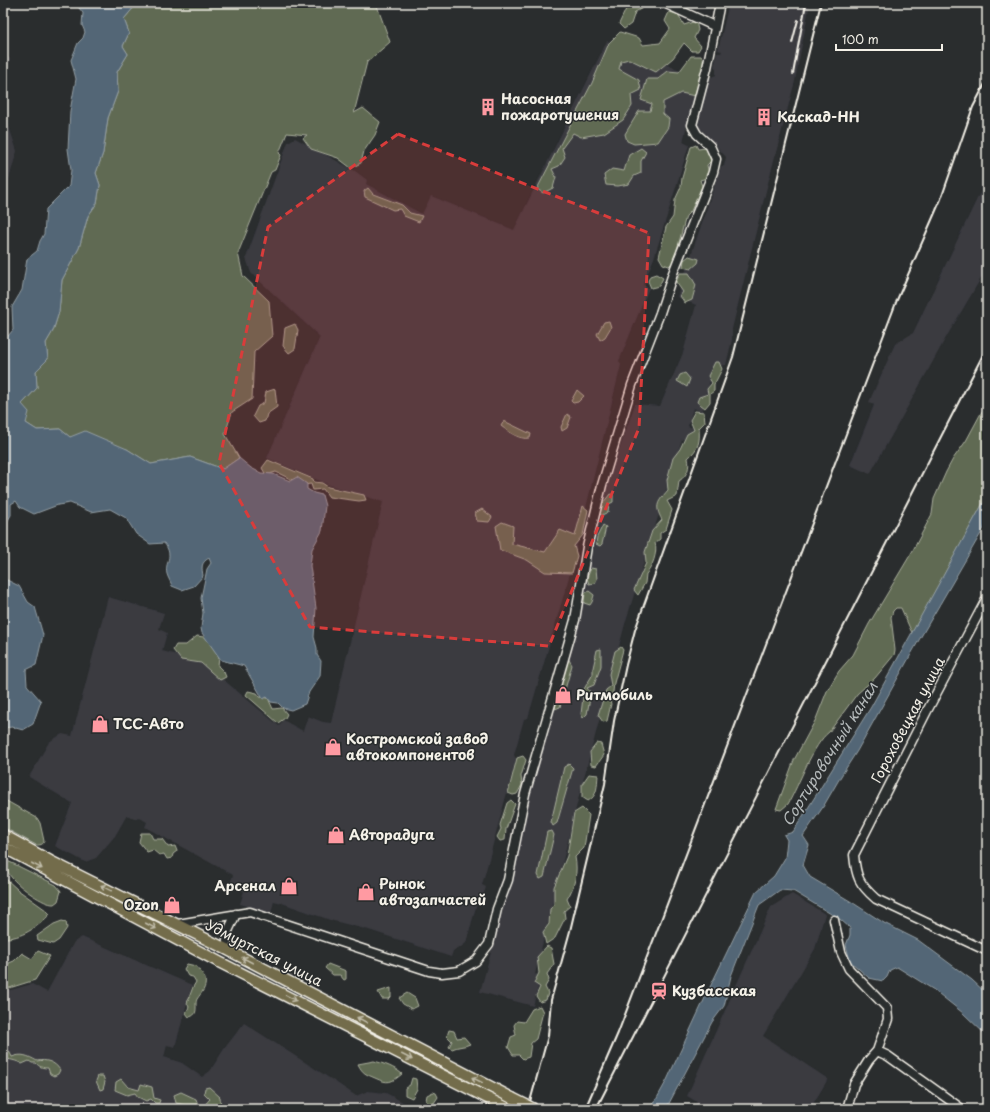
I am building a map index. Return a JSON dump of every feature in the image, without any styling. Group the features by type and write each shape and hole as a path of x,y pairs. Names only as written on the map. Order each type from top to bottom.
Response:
{"main road":[{"name":"Удмуртская улица","path":"3,835 534,1109"},
{"name":"Удмуртская улица","path":"3,847 219,962 508,1109"}],"street":[{"path":"664,3 714,26"},
{"path":"178,924 199,922 250,912 429,971 442,973 459,971 476,961 489,944 498,909 508,880 525,794 575,620 587,547 602,485 632,385 660,313 673,273 713,172 716,159 710,146 697,134 692,125 707,68 714,26 720,3"},
{"name":"Гороховецкая улица","path":"987,598 854,854 858,878 865,889 876,899 987,951"},
{"path":"226,949 228,931 236,914"},
{"path":"834,920 841,952 850,969 887,1008 888,1019 877,1051 869,1060 854,1084 848,1109"},
{"path":"877,1051 888,1056 962,1109"}],"highlighted area":[{"path":"398,134 649,233 639,428 549,646 310,627 219,463 268,227"}],"shaded area":[{"path":"729,3 810,3 795,81 732,329 732,340 726,365 714,366 702,411 693,408 688,426 693,428 688,440 682,439 625,624 579,796 535,974 541,976 533,1006 480,992 510,883 525,808 576,630 603,495 635,404 660,406 683,353 696,305 677,297 721,166 724,166 726,157 698,126 709,78 716,75 716,68 714,67 717,53 721,53 722,51 718,50"},
{"path":"607,41 698,77 683,142 689,145 654,258 643,285 649,288 619,361 621,365 569,577 528,718 524,719 514,755 516,759 482,885 486,887 484,893 480,895 478,900 466,943 453,951 451,957 369,930 330,920 282,903 274,901 271,913 240,904 244,891 229,887 233,875 145,827 147,822 140,818 134,819 127,815 115,836 96,858 85,862 55,846 72,803 29,777 49,742 62,734 72,736 108,597 164,613 159,629 167,633 162,651 201,661 279,726 283,720 303,731 308,716 323,722 331,723 383,502 329,485 267,458 320,337 251,273 246,258 288,142 295,138 355,171 367,180 366,184 422,214 431,196 514,230"},
{"path":"3,52 10,59 3,92"},
{"path":"3,109 17,151 3,200"},
{"path":"987,178 987,268 944,341 870,474 850,465 874,405 869,402 895,344 913,333"},
{"path":"792,894 825,914 815,949 763,1036 828,1079 810,1109 693,1109 697,1102 687,1096 771,907"},
{"path":"82,937 192,985 175,1047 167,1045 164,1057 182,1063 202,1077 210,1071 224,1049 244,1023 356,1096 368,1091 386,1093 416,1109 3,1109 3,992 32,984 47,992 74,942"}],"green space":[{"path":"134,3 376,3 390,42 367,62 354,113 363,108 380,122 375,135 364,151 361,163 351,168 338,158 311,149 303,138 307,135 287,133 279,153 281,155 275,170 271,172 238,253 243,276 269,301 272,336 254,352 252,399 232,412 225,434 239,458 223,469 190,457 151,464 127,449 70,437 60,429 37,430 26,423 22,404 37,388 36,371 48,359 46,343 53,331 59,312 62,280 79,248 88,216 97,203 100,185 96,173 103,153 108,118 118,91 117,72 128,54 123,46 129,33 124,19 134,7"},
{"path":"631,3 652,3 635,12 631,24 624,29 619,24 626,9"},
{"path":"669,12 678,14 684,25 696,21 698,30 694,38 701,46 698,51 692,51 684,43 673,58 656,72 629,59 621,61 619,69 639,80 641,90 631,95 632,106 623,120 604,133 581,137 573,133 562,148 565,157 559,166 552,169 556,177 553,188 543,193 537,189 592,83 609,43 620,32 639,38 643,45 660,43 670,29 665,21"},
{"path":"691,56 701,56 705,62 695,96 681,93 663,102 663,114 669,119 668,127 658,142 634,144 627,141 625,134 639,111 650,111 652,104 641,100 647,79 658,79 668,71 679,72"},
{"path":"696,145 698,149 706,148 711,161 707,165 709,174 707,178 700,180 702,186 691,211 686,216 674,261 669,266 663,264 659,257 666,227 673,217 675,200 681,187 682,178 691,147"},
{"path":"641,148 646,152 641,161 641,173 634,176 629,184 618,186 606,185 604,175 612,169 624,171 629,155"},
{"path":"368,188 373,194 402,205 410,213 422,216 419,222 404,216 400,209 393,210 365,197 364,191"},
{"path":"689,256 699,259 698,263 691,269 683,267 684,260"},
{"path":"680,273 689,273 696,285 692,300 685,303 680,296 683,292 676,282"},
{"path":"656,274 663,278 659,286 651,288 648,281 650,276"},
{"path":"609,321 611,327 605,337 600,340 597,334 604,322"},
{"path":"295,324 298,330 295,349 289,353 283,346 285,328"},
{"path":"715,362 719,362 722,369 714,384 714,391 710,394 710,402 705,408 697,402 699,397 708,394 707,389 712,383 708,376"},
{"path":"685,373 690,379 687,387 677,381 680,375"},
{"path":"275,389 277,407 267,414 265,421 259,423 253,416 258,406 264,403 266,392"},
{"path":"577,390 584,396 578,402 573,403 571,401"},
{"path":"987,402 987,496 912,633 901,608 896,608 891,617 895,650 894,655 875,678 857,694 817,746 788,804 781,810 776,809 794,760 816,719 827,691 839,671 853,655 869,624 912,552 932,514 934,499 946,472 966,441"},
{"path":"695,411 704,412 705,422 699,428 697,448 688,458 688,471 679,481 677,496 667,501 672,510 666,529 660,533 660,539 655,543 656,551 654,560 646,574 645,583 638,595 634,590 646,563 645,552 652,531 662,520 658,511 658,504 668,490 667,480 673,458 680,449 687,434 694,430 690,420"},
{"path":"567,414 571,417 567,428 562,431 561,427"},
{"path":"504,421 531,434 530,438 519,437 508,431 501,426"},
{"path":"268,460 313,479 314,482 322,483 328,487 364,495 366,500 359,501 329,497 323,489 313,490 311,484 303,485 276,472 266,475 262,468"},
{"path":"610,494 613,495 613,502 609,504 608,512 602,515 599,514 603,503"},
{"path":"583,506 588,510 583,535 574,546 577,556 572,573 545,572 527,560 500,550 496,526 502,522 513,526 512,544 545,552 560,530 575,536"},
{"path":"482,509 492,517 489,522 477,521 475,513"},
{"path":"603,525 606,527 602,544 600,546 596,544 597,537"},
{"path":"591,568 596,569 597,579 595,583 589,584 587,578"},
{"path":"589,591 594,595 590,605 584,603 585,593"},
{"path":"197,636 210,638 219,656 218,666 224,672 226,677 220,680 201,663 181,660 173,650 176,645 186,645"},
{"path":"621,647 623,650 613,692 609,697 611,704 607,721 603,722 598,715 606,690 611,686 609,674 615,651"},
{"path":"601,649 601,666 594,685 587,688 591,693 587,714 583,718 581,714 584,689 593,674 597,650"},
{"path":"568,658 572,665 560,707 555,709 565,660"},
{"path":"248,691 257,693 260,697 268,698 273,709 282,708 287,714 285,718 278,723 246,695"},
{"path":"597,743 601,744 604,755 596,766 591,765 590,752"},
{"path":"523,756 526,760 521,776 522,785 517,794 513,795 508,793 517,758"},
{"path":"569,764 573,768 557,823 553,826 551,822 564,767"},
{"path":"589,774 598,775 594,796 588,801 582,797 582,784"},
{"path":"3,799 37,818 40,823 44,841 43,843 36,845 3,827"},
{"path":"511,800 515,804 506,829 505,840 500,841 497,837 501,829 500,825 507,803"},
{"path":"582,808 589,815 584,848 575,857 575,879 567,899 570,906 564,911 565,918 555,938 546,944 543,932 549,924 550,909 554,905 554,887 567,856 574,813"},
{"path":"552,831 554,835 544,877 540,879 538,875 547,832"},
{"path":"141,833 150,833 153,839 162,839 168,847 175,846 177,851 173,854 172,858 167,859 164,854 159,855 153,850 147,852 139,842"},
{"path":"5,861 56,885 61,891 58,901 54,904 50,904 38,899 26,891 10,875"},
{"path":"6,879 50,914 35,928 10,938 3,938 3,897"},
{"path":"62,921 66,922 67,928 59,940 53,944 38,940 37,936 54,924"},
{"path":"547,946 551,948 554,964 547,974 549,980 545,987 548,993 546,1000 540,1002 536,996 540,987 534,983 539,973 537,957"},
{"path":"38,951 50,956 35,980 3,990 3,971 9,963 14,961 22,953 32,959"},
{"path":"187,964 196,966 205,979 203,990 196,1001 196,1012 189,1017 186,1013 189,1007 187,1003 196,982 193,977 188,976 184,969"},
{"path":"328,964 346,971 346,979 344,980 340,975 333,975 325,968"},
{"path":"391,988 391,997 389,999 382,999 378,992"},
{"path":"407,993 415,998 418,1006 412,1009 403,1004 399,998"},
{"path":"540,1006 543,1012 536,1039 531,1043 529,1057 523,1059 519,1055 513,1055 508,1047 511,1037 516,1035 514,1025 517,1021 524,1022 532,1009"},
{"path":"449,1030 454,1031 457,1038 464,1037 470,1044 452,1049 449,1047 452,1041 447,1036"},
{"path":"3,1051 9,1051 12,1057 22,1055 28,1056 37,1061 44,1060 50,1062 56,1065 60,1070 58,1074 54,1076 50,1074 48,1068 41,1067 36,1063 29,1061 22,1064 3,1058"},
{"path":"374,1061 396,1069 402,1074 392,1081 386,1082 369,1076 358,1064"},
{"path":"98,1076 103,1076 105,1082 103,1089 100,1090 96,1081"},
{"path":"412,1078 416,1079 417,1089 412,1098 405,1095 405,1088 410,1085"},
{"path":"121,1079 128,1087 139,1090 141,1084 152,1087 154,1098 160,1100 159,1103 155,1103 151,1099 146,1101 138,1097 135,1093 127,1095 115,1090 116,1082"},
{"path":"209,1087 220,1097 221,1109 201,1109 210,1099 204,1093 205,1088"},
{"path":"181,1092 196,1099 198,1105 195,1108 192,1108 176,1103 174,1095"},
{"path":"433,1092 436,1093 438,1097 434,1103 428,1104 426,1100 427,1095"}],"water":[{"path":"75,3 134,3 134,7 124,19 129,33 123,46 128,54 117,72 118,91 108,118 103,153 96,173 100,185 97,203 88,216 79,248 62,280 59,312 53,331 46,343 48,359 36,371 37,388 22,404 29,412 26,423 37,430 60,429 70,437 85,431 127,449 151,464 190,457 223,469 239,458 251,468 261,473 273,474 290,481 297,477 307,484 307,489 322,495 325,506 322,531 312,549 310,566 316,608 314,637 317,655 321,661 320,676 309,692 305,704 291,710 283,708 278,703 271,702 267,697 263,699 244,666 221,660 202,633 201,628 203,613 201,598 207,569 211,563 209,558 203,564 203,576 194,586 182,590 172,586 167,576 166,570 169,552 164,543 150,544 136,534 126,518 110,509 91,512 70,503 58,505 34,514 20,507 16,501 11,504 11,515 3,529 3,342 13,330 12,307 22,290 27,259 37,251 44,234 46,209 69,186 71,170 68,149 70,111 76,79 71,60 78,43 83,38 85,32 82,25 83,13"},
{"path":"987,496 987,523 857,751 823,807 803,836 809,845 803,865 810,877 884,923 918,940 972,980 987,994 987,1036 963,1013 934,990 897,967 890,970 887,977 883,981 869,978 850,961 846,945 850,935 850,928 841,920 793,891 780,890 759,905 731,976 724,1006 712,1022 666,1109 651,1109 667,1080 756,892 774,876 785,858 787,840 784,835 793,832 871,707"},
{"path":"3,578 19,586 28,602 35,607 43,635 36,665 26,670 27,685 41,701 33,724 23,730 12,727 3,728"}],"railway":[{"path":"793,74 806,3"},
{"path":"528,1109 548,1036 551,1000 570,931 605,784 614,721 635,630 733,357 821,3"},
{"path":"792,43 798,20"},
{"path":"585,1109 618,1033 897,300 941,199 973,107 987,80"},
{"path":"596,1109 987,347"}],"place":[{"name":"Насосная пожаротушения","path":"488,107"},
{"name":"Каскад-НН","path":"764,117"},
{"name":"Ритмобиль","path":"563,695"},
{"name":"ТСС-Авто","path":"100,724"},
{"name":"Костромской завод автокомпонентов","path":"333,747"},
{"name":"Авторадуга","path":"336,835"},
{"name":"Арсенал","path":"289,886"},
{"name":"Рынок автозапчастей","path":"366,892"},
{"name":"Ozon","path":"172,905"},
{"name":"Кузбасская","path":"659,991"}],"water label":[{"name":"Сортировочный канал","path":"830,754"}]}
